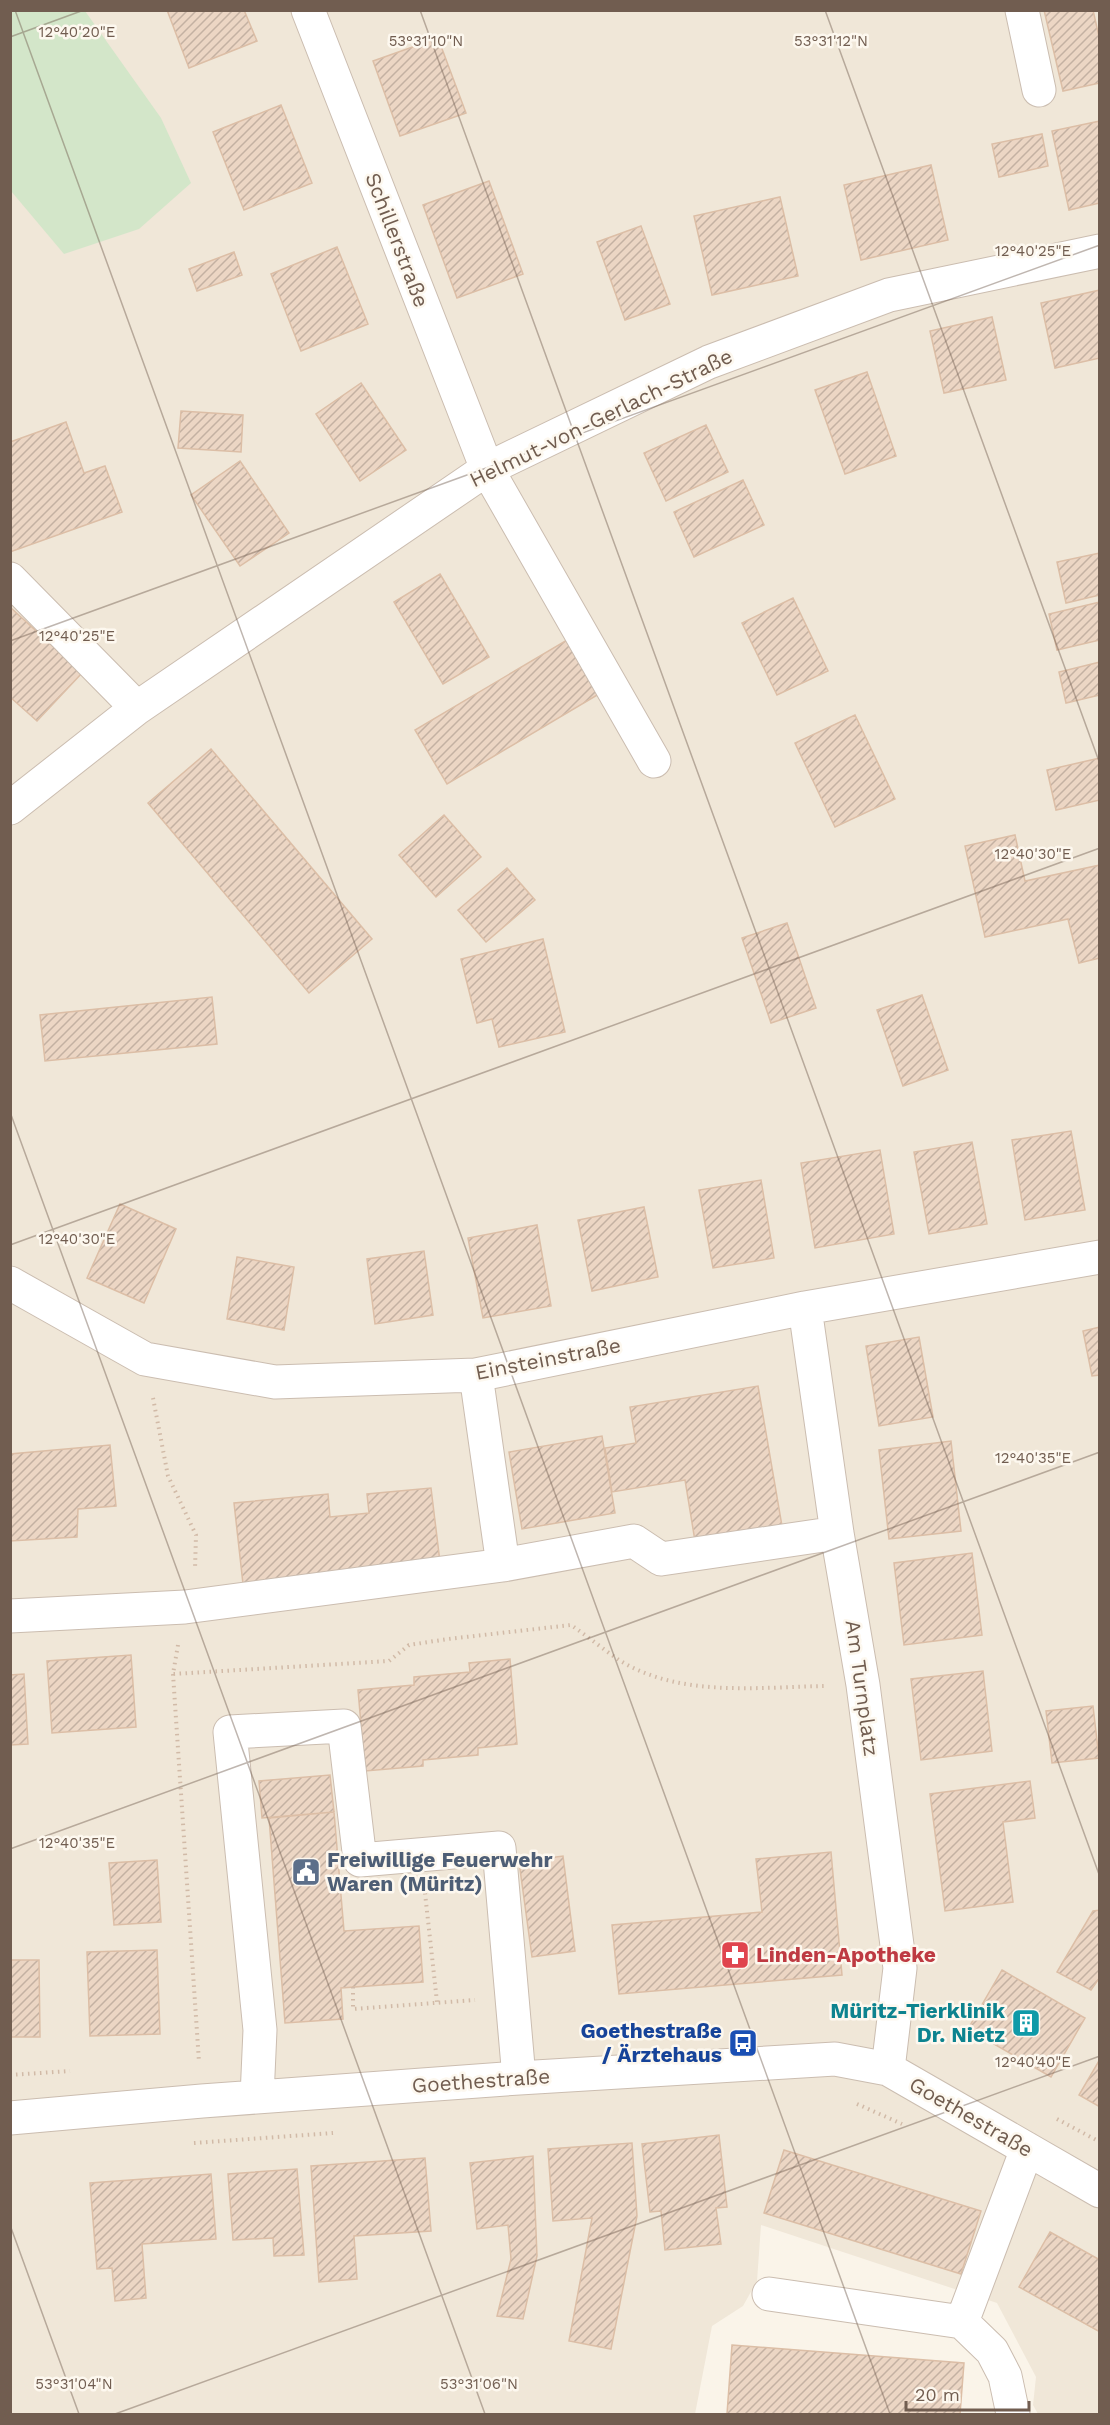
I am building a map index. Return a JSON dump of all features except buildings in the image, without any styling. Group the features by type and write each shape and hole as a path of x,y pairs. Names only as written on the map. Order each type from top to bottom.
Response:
{"street":[{"name":"Schillerstraße","path":"308,10 487,469 654,761"},
{"path":"1022,10 1039,90"},
{"name":"Helmut-von-Gerlach-Straße","path":"10,808 137,708 487,469 709,362 889,295 1100,251"},
{"path":"10,579 137,708"},
{"name":"Einsteinstraße","path":"10,1283 146,1359 275,1382 476,1375 805,1308 1100,1257"},
{"name":"Am Turnplatz","path":"805,1308 837,1533 863,1684 900,1968 888,2069"},
{"path":"476,1375 503,1565"},
{"path":"10,1616 185,1607 503,1565 634,1541 661,1558 837,1533"},
{"path":"257,2097 260,2030 230,1732 344,1726 360,1860 499,1848 519,2078"},
{"name":"Goethestraße","path":"10,2118 202,2101 519,2078 835,2059 888,2069 1100,2191"},
{"path":"962,2322 1027,2149"},
{"path":"769,2294 962,2322 992,2351 1005,2376 1013,2415"}],"path":[{"path":"172,1674 202,2101"},
{"path":"421,1855 437,2002"},
{"path":"353,1987 353,2009 511,1997"},
{"path":"851,2102 903,2125"},
{"path":"187,2144 339,2132"}],"shaded area":[{"path":"11,11 1099,11 1099,2414 1038,2414 1033,2405 1036,2377 997,2303 761,2225 757,2281 743,2306 712,2326 695,2414 11,2414"}],"green space":[{"path":"10,11 85,11 161,118 191,183 139,229 64,254 11,191"}],"place":[{"name":"Freiwillige Feuerwehr Waren (Müritz)","path":"306,1872"},
{"name":"Linden-Apotheke","path":"735,1955"},
{"name":"Müritz-Tierklinik Dr. Nietz","path":"1026,2023"},
{"name":"Goethestraße / Ärztehaus","path":"743,2043"}]}
